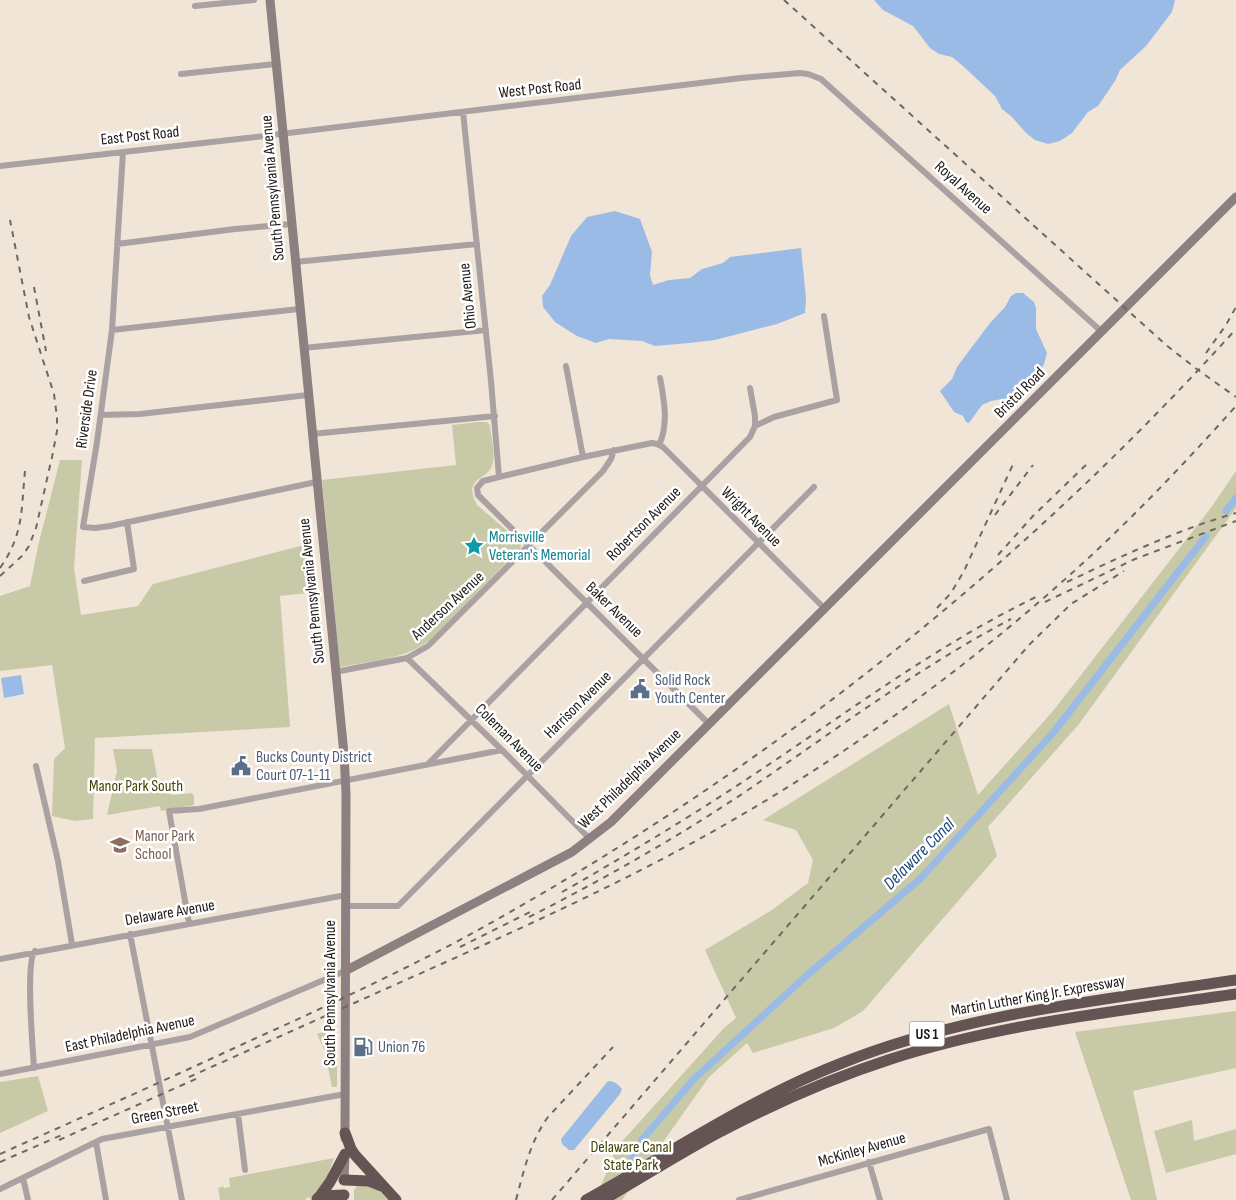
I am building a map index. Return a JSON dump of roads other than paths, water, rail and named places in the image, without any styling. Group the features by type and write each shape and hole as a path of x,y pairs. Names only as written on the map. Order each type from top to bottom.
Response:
{"highway":[{"name":"Martin Luther King Jr. Expressway","path":"604,1200 726,1118 775,1092 840,1063 885,1047 946,1029 1001,1016 1236,980"},
{"name":"Martin Luther King Jr. Expressway","path":"586,1200 773,1106 846,1075 912,1053 1004,1030 1236,994"},
{"path":"345,1133 355,1155 396,1200"},
{"path":"318,1198 345,1154"},
{"path":"344,1180 369,1181 383,1187"},
{"path":"318,1198 344,1195"}],"main road":[{"name":"South Pennsylvania Avenue","path":"270,0 344,754 346,793 346,1094 344,1180"},
{"name":"Bristol Road","path":"825,609 1236,197"},
{"name":"West Philadelphia Avenue","path":"345,971 572,852 590,839 611,822 825,609"}],"street":[{"path":"195,6 254,0"},
{"path":"181,74 276,64"},
{"name":"West Post Road","path":"283,134 741,78 800,73"},
{"name":"Royal Avenue","path":"800,73 821,79 1102,332"},
{"name":"Ohio Avenue","path":"463,112 499,477"},
{"name":"East Post Road","path":"0,166 283,134"},
{"name":"Riverside Drive","path":"123,152 112,330 83,527 100,528 127,522"},
{"path":"118,244 235,229 292,224"},
{"path":"295,262 477,244"},
{"path":"112,330 300,309"},
{"path":"750,388 755,426 774,417 836,400 824,316"},
{"path":"303,348 486,330"},
{"path":"566,366 582,457"},
{"path":"499,477 614,450 652,443 659,444 665,425 660,378"},
{"path":"101,415 140,414 308,395"},
{"path":"312,434 494,416"},
{"name":"Robertson Avenue","path":"428,764 750,437 755,426"},
{"name":"Wright Avenue","path":"659,444 825,609"},
{"name":"Anderson Avenue","path":"336,672 407,658 428,646 604,471 614,450"},
{"name":"Baker Avenue","path":"499,477 479,483 477,488 478,495 709,724"},
{"path":"84,581 134,569 127,522 316,482"},
{"name":"Harrison Avenue","path":"346,906 398,906 814,487"},
{"name":"Coleman Avenue","path":"407,658 471,719 590,839"},
{"path":"189,923 170,811 199,809 502,750"},
{"path":"36,766 58,861 72,944"},
{"name":"Delaware Avenue","path":"0,959 72,944 346,895"},
{"path":"130,934 182,1200"},
{"path":"34,1068 31,971 32,957 36,951"},
{"name":"East Philadelphia Avenue","path":"0,1074 190,1037 345,971"},
{"name":"Green Street","path":"0,1189 102,1139 346,1094"},
{"path":"238,1114 245,1170"},
{"name":"McKinley Avenue","path":"739,1200 989,1129 1008,1200"},
{"path":"96,1142 106,1200"},
{"path":"869,1162 880,1200"},
{"path":"23,1178 28,1200"},
{"path":"766,1192 768,1200"}],"water":[{"path":"874,0 1175,0 1172,12 1146,46 1120,70 1098,106 1088,112 1072,133 1060,141 1048,144 1035,140 1026,133 1002,109 995,96 963,66 952,57 939,54 930,48 913,26 883,10"},
{"path":"615,211 640,219 652,252 650,275 653,285 669,280 690,278 702,269 723,263 730,257 801,248 806,298 805,313 777,324 715,340 689,343 655,346 642,341 609,339 596,343 577,336 555,322 543,307 542,296 550,285 571,236 587,217"},
{"path":"1016,293 1023,293 1034,302 1036,308 1036,329 1047,353 1044,364 1040,372 1031,376 1016,388 1008,398 991,401 982,405 969,423 966,422 963,416 954,412 940,391 952,379 957,367 990,323 1005,307 1011,296"},
{"path":"21,675 24,694 4,698 1,678"},
{"path":"608,1081 614,1082 622,1089 620,1094 574,1150 569,1150 562,1144 561,1139"}],"waterway":[{"name":"Delaware Canal","path":"1226,511 1236,498"},
{"name":"Delaware Canal","path":"628,1167 641,1141 694,1079 805,977 920,879 1053,733 1206,536"}],"railway":[{"path":"784,0 1166,345 1236,397"},
{"path":"0,576 22,556 29,546 36,528 57,431 54,394 29,317 10,220"},
{"path":"34,287 46,351"},
{"path":"1206,353 1236,307"},
{"path":"0,1154 306,1016 433,954 566,879 671,813 774,743 873,668 969,589 1062,506 1151,419 1236,329"},
{"path":"189,1077 583,899 691,844 772,797 906,707 1032,608 1136,513 1236,406"},
{"path":"937,608 951,593 964,571 1015,460"},
{"path":"998,555 1033,516 1089,462"},
{"path":"995,515 1033,465"},
{"path":"0,568 8,556 17,533 22,510 25,471"},
{"path":"1067,582 1171,535 1236,513"},
{"path":"1045,602 1135,559 1236,521"},
{"path":"552,1200 1029,645 1071,604 1124,571"},
{"path":"562,892 720,797 936,653 1004,613 1040,595"},
{"path":"529,917 613,873 668,841 748,790 910,679 1011,619"},
{"path":"460,947 534,910"},
{"path":"516,1200 528,1157 548,1117 613,1047"},
{"path":"59,1140 198,1078"},
{"path":"0,1162 64,1134"}],"place":[{"name":"Morrisville Veteran's Memorial","path":"474,546"},
{"name":"Solid Rock Youth Center","path":"640,689"},
{"name":"Bucks County District Court 07-1-11","path":"241,766"},
{"name":"Manor Park School","path":"120,845"},
{"name":"Union 76","path":"363,1047"}],"park label":[{"name":"Manor Park South","path":"136,786"},
{"name":"Delaware Canal State Park","path":"631,1156"}]}
